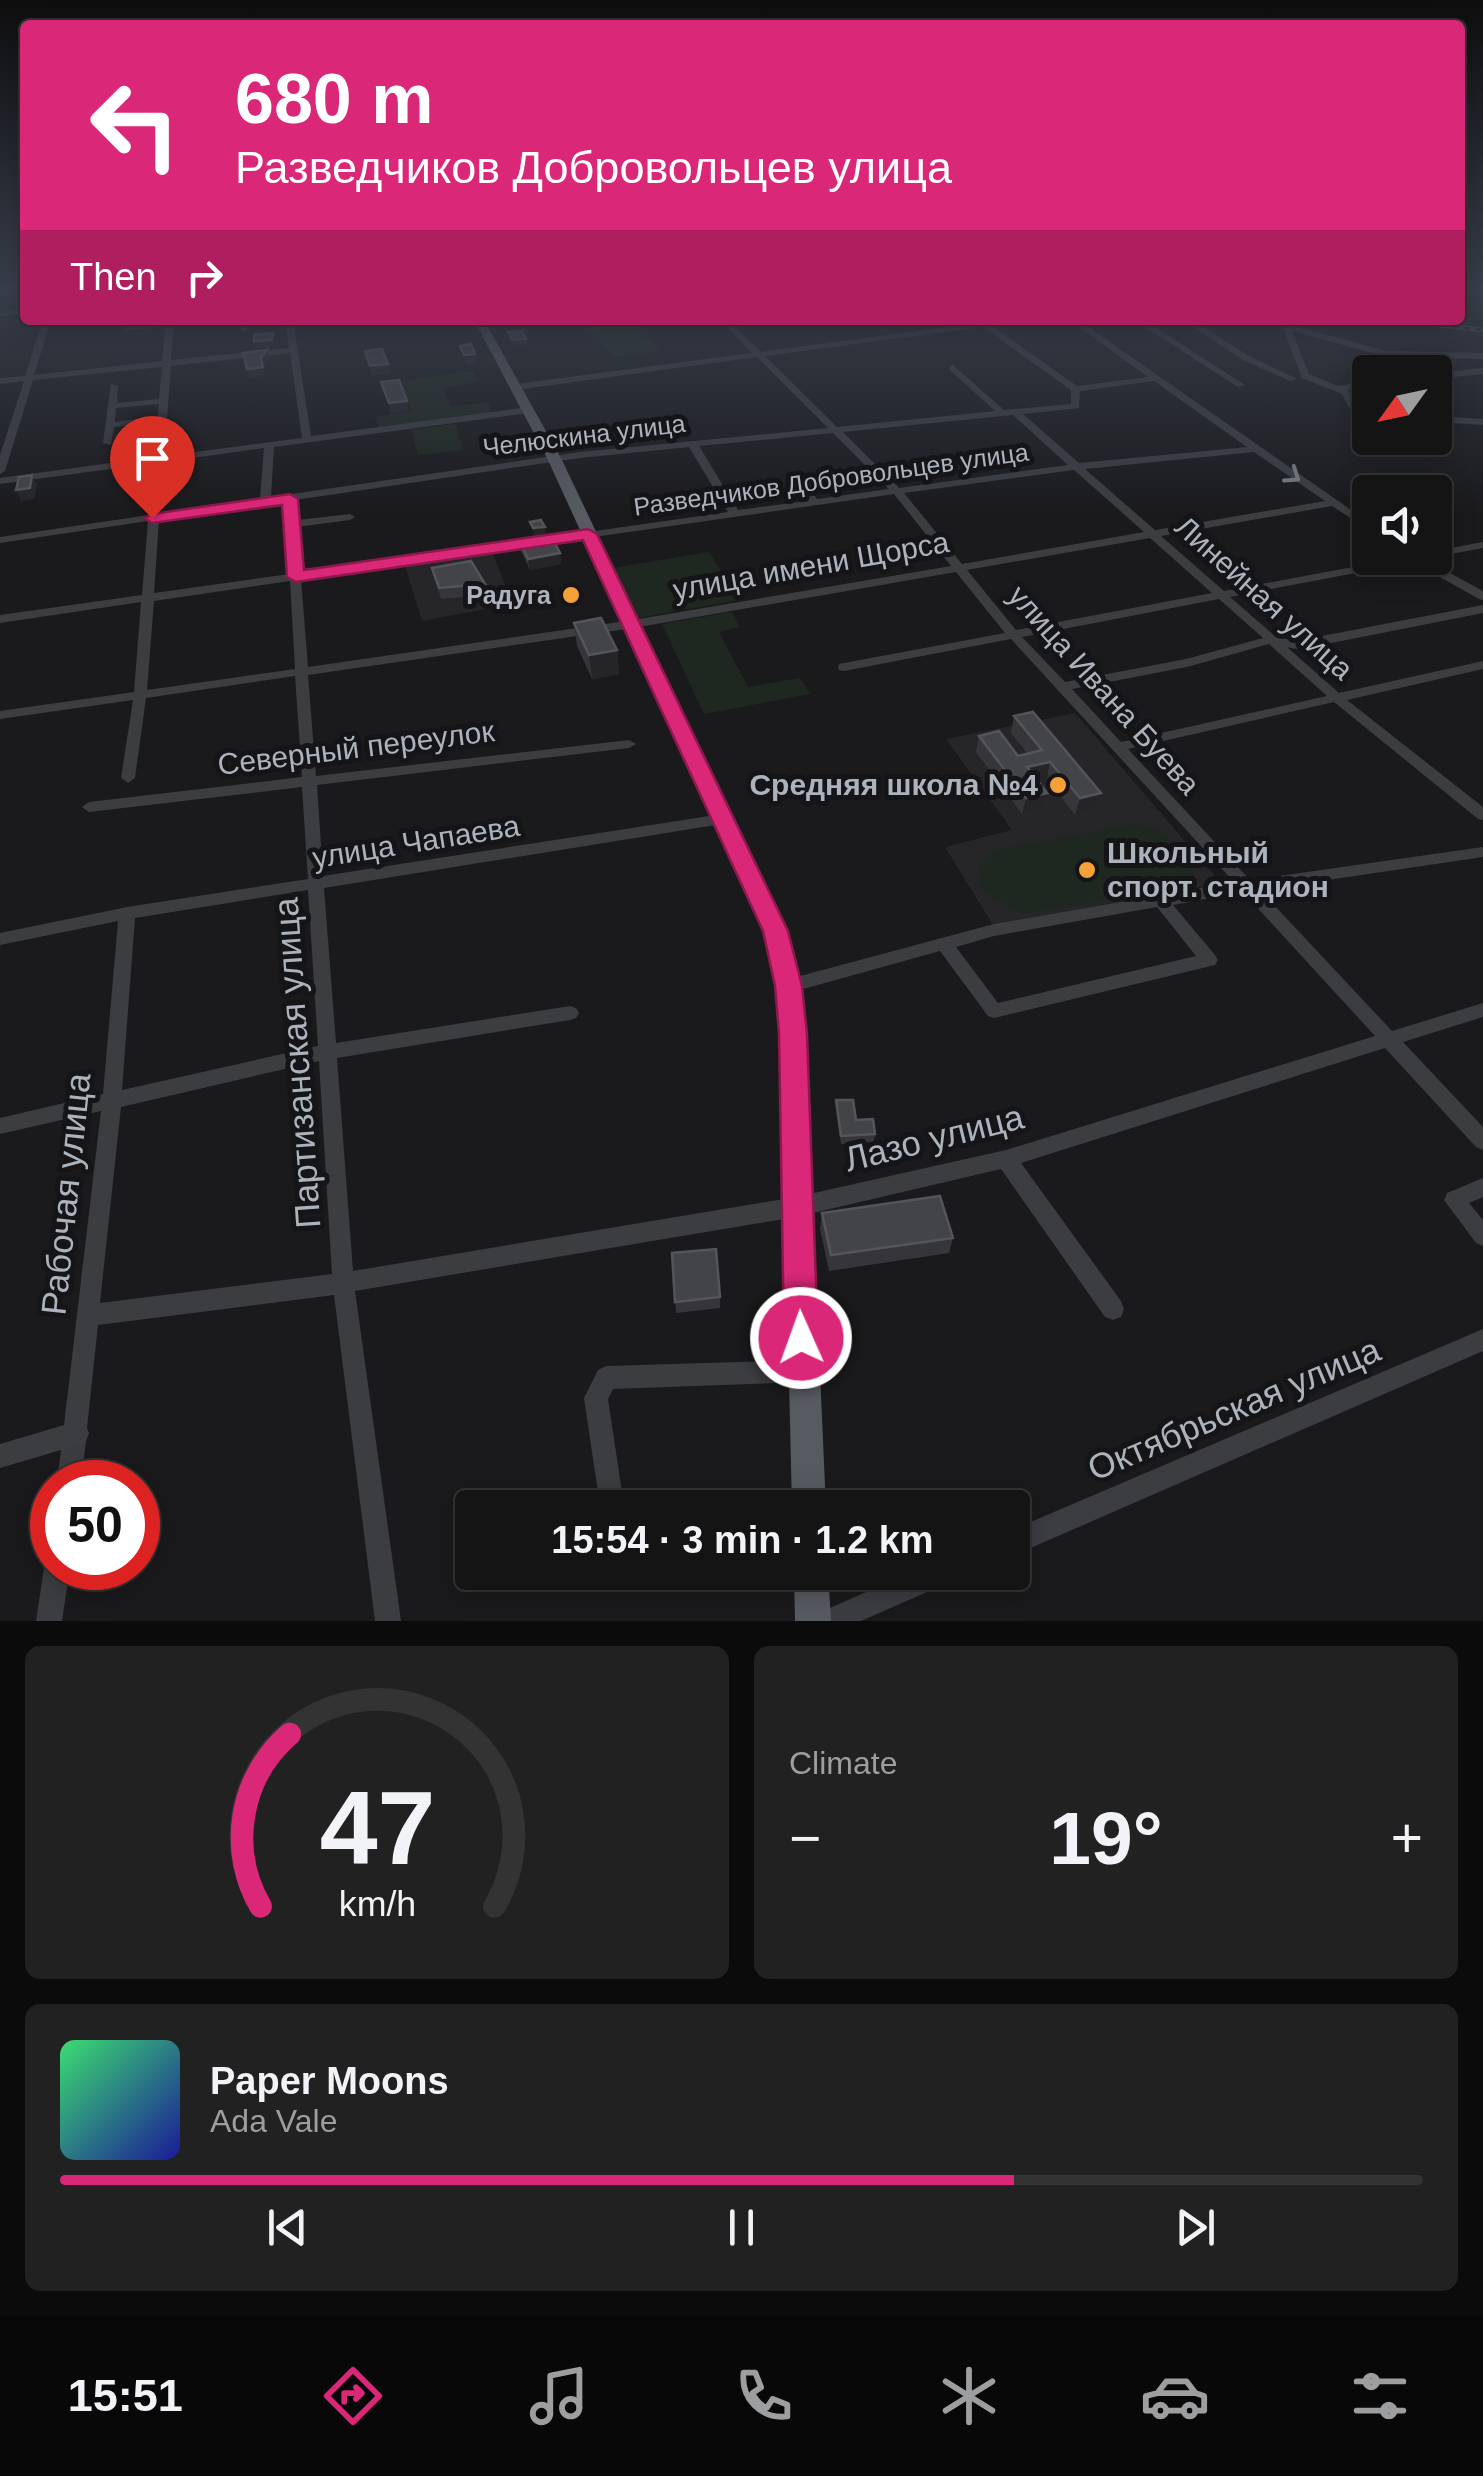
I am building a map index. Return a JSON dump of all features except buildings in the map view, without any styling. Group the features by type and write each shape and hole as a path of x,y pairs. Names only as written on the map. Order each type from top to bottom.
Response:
{"main road":[{"path":"503,365 554,458 775,931 788,986 807,1490"},
{"path":"812,1590 813,1621"}],"street":[{"path":"0,471 34,365"},
{"path":"0,381 159,365"},
{"path":"128,778 140,695 166,365"},
{"path":"296,365 307,440"},
{"path":"515,387 670,365"},
{"name":"улица Ивана Буева","path":"770,365 898,491 1012,633 1483,1141"},
{"path":"1040,365 1074,389"},
{"path":"1138,365 1352,516"},
{"path":"1208,365 1240,385"},
{"path":"1261,365 1293,379"},
{"path":"1301,365 1305,376 1340,388 1352,386"},
{"name":"Линейная улица","path":"952,368 1153,532 1337,698 1483,815"},
{"path":"1452,374 1483,371"},
{"name":"Челюскина улица","path":"0,540 554,458 1076,406 1074,389 1157,378"},
{"path":"108,443 114,386"},
{"path":"1340,388 1352,404"},
{"path":"112,406 162,401"},
{"path":"0,481 528,410"},
{"path":"110,425 160,419"},
{"path":"1452,420 1483,422"},
{"path":"693,444 735,515"},
{"path":"265,502 269,445"},
{"name":"Разведчиков Добровольцев улица","path":"0,619 1072,467 1253,449"},
{"path":"792,474 814,504"},
{"name":"Партизанская улица","path":"290,499 343,1283 388,1621"},
{"name":"улица имени Щорса","path":"0,716 632,624 1333,503"},
{"path":"292,524 350,517"},
{"path":"1452,551 1483,545"},
{"path":"844,667 1352,570"},
{"path":"1445,575 1483,596"},
{"path":"1062,686 1187,662 1270,640 1296,645 1483,609"},
{"path":"1118,747 1483,664"},
{"name":"Северный переулок","path":"89,806 629,744"},
{"name":"улица Чапаева","path":"0,939 127,913 722,820"},
{"path":"788,986 994,930 1246,886 1483,852"},
{"path":"944,944 994,1011 1209,960 1161,901"},
{"name":"Рабочая улица","path":"73,1460 112,1101 127,913"},
{"name":"Лазо улица","path":"90,1315 343,1283 796,1207 1006,1160 1483,1010"},
{"path":"0,1126 326,1052 570,1013"},
{"path":"1006,1160 1113,1310"},
{"path":"1483,1186 1454,1200 1483,1236"},
{"name":"Октябрьская улица","path":"1030,1534 1483,1340"},
{"path":"610,1490 596,1398 606,1378 803,1372"},
{"path":"0,1456 77,1433"},
{"path":"49,1621 54,1590"},
{"path":"830,1621 901,1590"}],"shaded area":[{"path":"473,371 478,382 442,388 451,407 488,402 492,415 380,430 375,417 412,411 401,381"},
{"path":"456,424 463,450 418,455 411,430"},
{"path":"492,551 512,604 422,621 405,566"},
{"path":"709,552 739,600 638,618 613,568"},
{"path":"732,612 740,627 719,632 748,687 800,678 810,694 704,714 662,624"},
{"name":"Средняя школа №4","path":"1075,713 1221,883 993,925 945,847 1012,830 946,739"},
{"name":"Школьный спорт. стадион","path":"1141,823 1185,851 1194,878 1142,895 1021,914 982,889 978,866 995,850"}],"place":[{"name":"Радуга","path":"571,595"},
{"name":"Средняя школа №4","path":"1058,785"},
{"name":"Школьный спорт. стадион","path":"1087,870"}],"route":[{"path":"152,518 290,499 296,577 588,534 775,931 788,986 793,1034 801,1338"}]}
